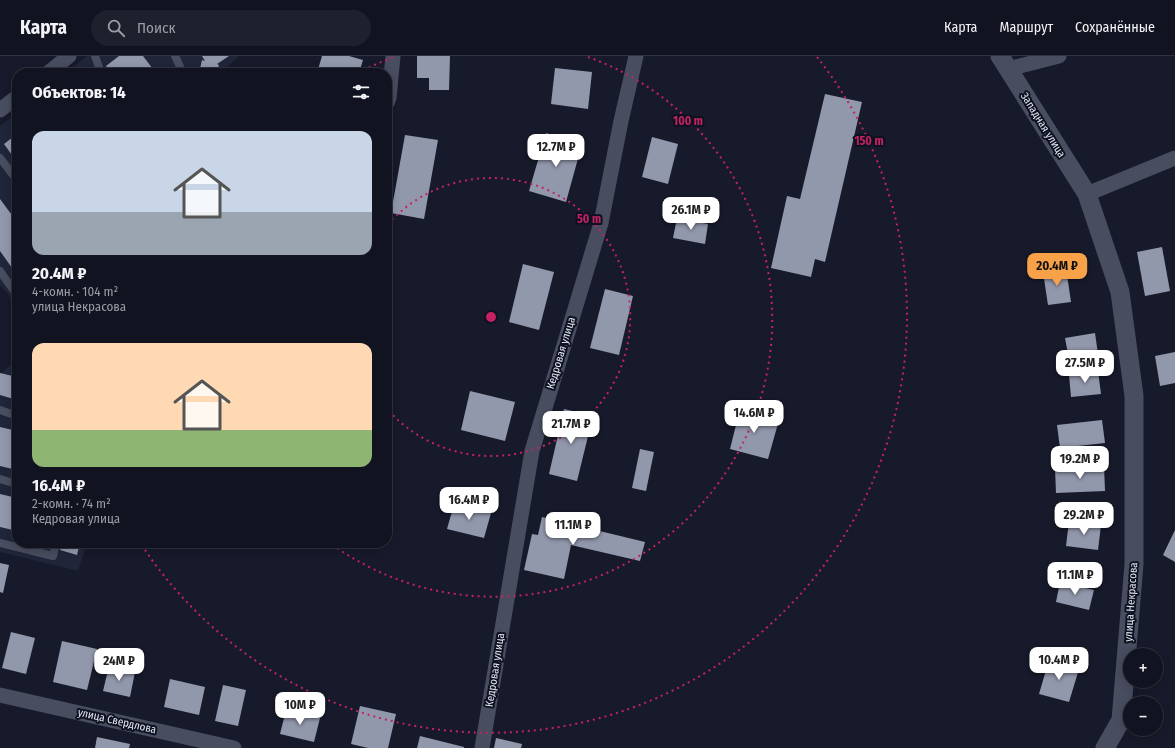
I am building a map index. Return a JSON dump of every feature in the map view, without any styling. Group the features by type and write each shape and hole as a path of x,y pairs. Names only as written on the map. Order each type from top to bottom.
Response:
{"street":[{"path":"54,68 69,56"},
{"path":"392,68 393,56"},
{"name":"Кедровая улица","path":"482,748 532,451 601,223 621,121 636,56"},
{"path":"1004,63 1059,56"},
{"name":"Западная улица","path":"1004,63 1087,194"},
{"path":"0,110 12,101"},
{"path":"1087,194 1175,158"},
{"name":"улица Некрасова","path":"1087,194 1120,292 1134,396 1134,564 1121,720 1104,748"},
{"name":"улица Свердлова","path":"0,695 234,748"}],"lane":[{"path":"95,56 99,68"},
{"path":"175,56 181,68"},
{"path":"0,158 12,174"},
{"path":"0,271 12,288"},
{"path":"0,410 12,414"},
{"path":"0,479 12,483"},
{"path":"0,543 12,546"},
{"path":"20,548 53,556 55,548"}],"shaded area":[{"path":"87,56 239,56 226,68 72,68"},
{"path":"12,117 12,300 0,285 0,126"},
{"path":"12,364 12,548 85,548 78,571 0,552 0,374"}],"building":[{"path":"119,56 143,56 152,68 107,68 106,66"},
{"path":"202,56 229,56 217,64 219,65 218,68 200,68 202,60 205,61"},
{"path":"322,56 349,56 363,60 361,68 318,68"},
{"path":"417,56 450,56 449,90 429,90 429,78 417,78"},
{"path":"555,68 592,72 588,109 551,104"},
{"path":"825,94 862,102 825,262 815,259 811,277 771,268 787,196 800,199"},
{"path":"546,133 582,144 566,202 529,191"},
{"path":"405,135 438,140 424,219 392,213"},
{"path":"652,137 678,144 668,184 642,177"},
{"path":"12,138 12,155 4,144"},
{"path":"0,199 12,215 12,268 0,251"},
{"path":"677,218 708,224 705,244 673,238"},
{"path":"1162,247 1170,291 1145,296 1137,252"},
{"path":"523,264 554,272 539,330 509,322"},
{"path":"1066,268 1071,302 1048,305 1043,272"},
{"path":"605,289 633,296 619,355 590,348"},
{"path":"1095,333 1098,354 1069,359 1065,338"},
{"path":"1175,352 1175,383 1160,386 1155,356"},
{"path":"1098,371 1101,394 1071,397 1069,375"},
{"path":"0,373 12,376 12,399 0,395"},
{"path":"470,391 515,402 505,441 461,430"},
{"path":"564,409 593,416 577,481 549,474"},
{"path":"740,409 779,420 768,459 730,449"},
{"path":"1102,420 1105,443 1060,448 1057,425"},
{"path":"0,427 12,430 12,469 0,466"},
{"path":"640,449 654,452 646,491 632,488"},
{"path":"1104,466 1105,491 1056,493 1055,468"},
{"path":"0,494 12,497 12,530 0,527"},
{"path":"454,504 491,513 484,538 447,529"},
{"path":"542,517 645,542 640,561 571,545 564,579 524,570 532,534 538,535"},
{"path":"1069,521 1101,525 1098,550 1066,546"},
{"path":"1175,530 1175,562 1163,555"},
{"path":"61,548 79,548 77,555 60,550"},
{"path":"0,563 9,565 3,593 0,592"},
{"path":"1060,582 1094,590 1089,610 1056,602"},
{"path":"11,632 35,638 26,674 2,668"},
{"path":"62,641 97,649 87,690 53,682"},
{"path":"1049,660 1079,669 1069,702 1039,694"},
{"path":"109,666 135,672 130,697 103,691"},
{"path":"170,679 205,687 199,715 164,707"},
{"path":"223,685 246,690 238,726 215,721"},
{"path":"360,706 396,714 388,748 368,748 351,744"},
{"path":"286,710 320,718 314,742 280,734"},
{"path":"420,736 464,747 464,748 417,748"},
{"path":"97,737 130,744 129,748 95,748"},
{"path":"496,738 522,744 521,748 494,748"}]}
